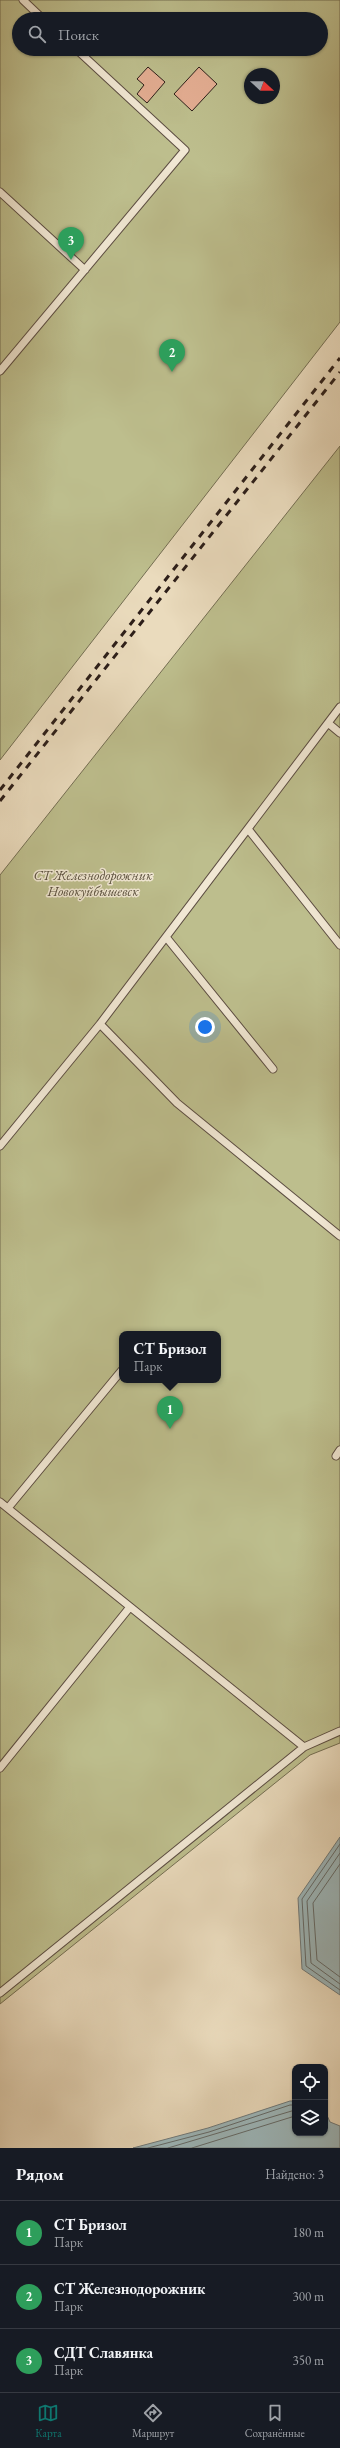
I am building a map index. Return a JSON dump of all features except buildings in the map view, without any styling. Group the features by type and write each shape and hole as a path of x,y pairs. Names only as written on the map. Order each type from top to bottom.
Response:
{"lane":[{"path":"23,0 36,12"},
{"path":"0,371 185,150 84,56"},
{"path":"0,192 85,270"},
{"path":"0,1146 100,1024 340,707"},
{"path":"328,722 340,733"},
{"path":"248,829 340,945"},
{"path":"166,937 273,1069"},
{"path":"100,1024 177,1103 340,1236"},
{"path":"8,1508 119,1374"},
{"path":"0,1502 304,1747"},
{"path":"0,1768 130,1607"},
{"path":"0,1993 304,1747 340,1731"}],"green space":[{"path":"0,0 340,0 340,322 0,760"},
{"name":"СТ Железнодорожник Новокуйбышевск","path":"340,446 340,1743 310,1755 0,2004 0,875"}],"water":[{"path":"340,1837 340,1995 302,1969 298,1898"},
{"path":"292,2101 292,2136 328,2136 328,2118 330,2122 340,2126 340,2148 133,2148 208,2128"}],"railway":[{"path":"0,790 340,358"},
{"path":"0,801 340,372"}],"place":[{"name":"СДТ Славянка","path":"71,260"},
{"name":"СТ Железнодорожник","path":"172,372"},
{"name":"СТ Бризол","path":"170,1429"}]}
